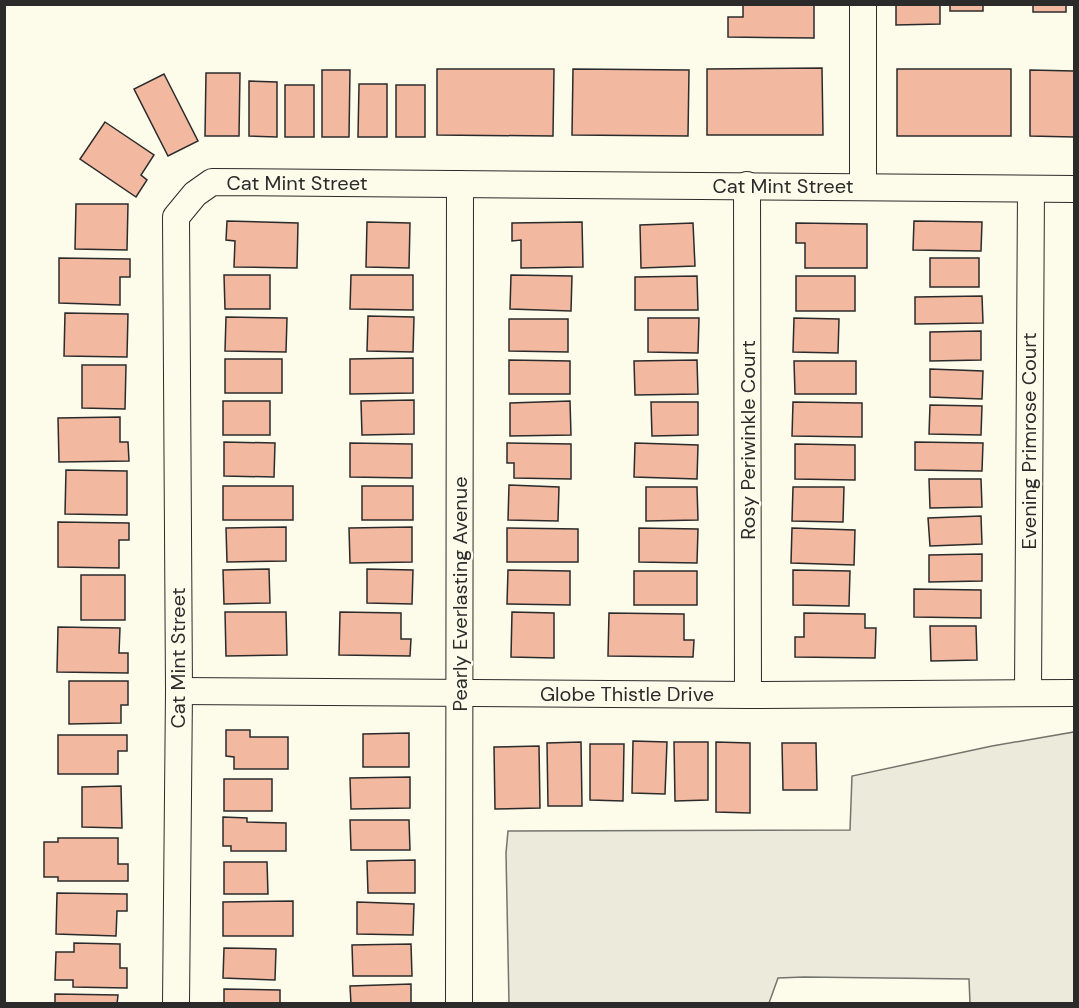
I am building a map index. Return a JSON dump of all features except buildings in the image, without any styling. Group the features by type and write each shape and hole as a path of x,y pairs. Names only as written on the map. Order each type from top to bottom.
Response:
{"street":[{"path":"863,4 863,186"},
{"name":"Cat Mint Street","path":"176,1004 179,691 176,217 195,194 212,182 1074,189"},
{"name":"Pearly Everlasting Avenue","path":"459,1004 460,184"},
{"name":"Rosy Periwinkle Court","path":"747,185 748,695"},
{"name":"Evening Primrose Court","path":"1028,693 1031,189"},
{"name":"Globe Thistle Drive","path":"179,691 748,695 1074,693"}],"shaded area":[{"path":"1074,732 1074,1003 970,1003 969,979 804,977 778,978 769,1003 509,1003 506,853 508,831 850,830 852,776 992,746"}]}
